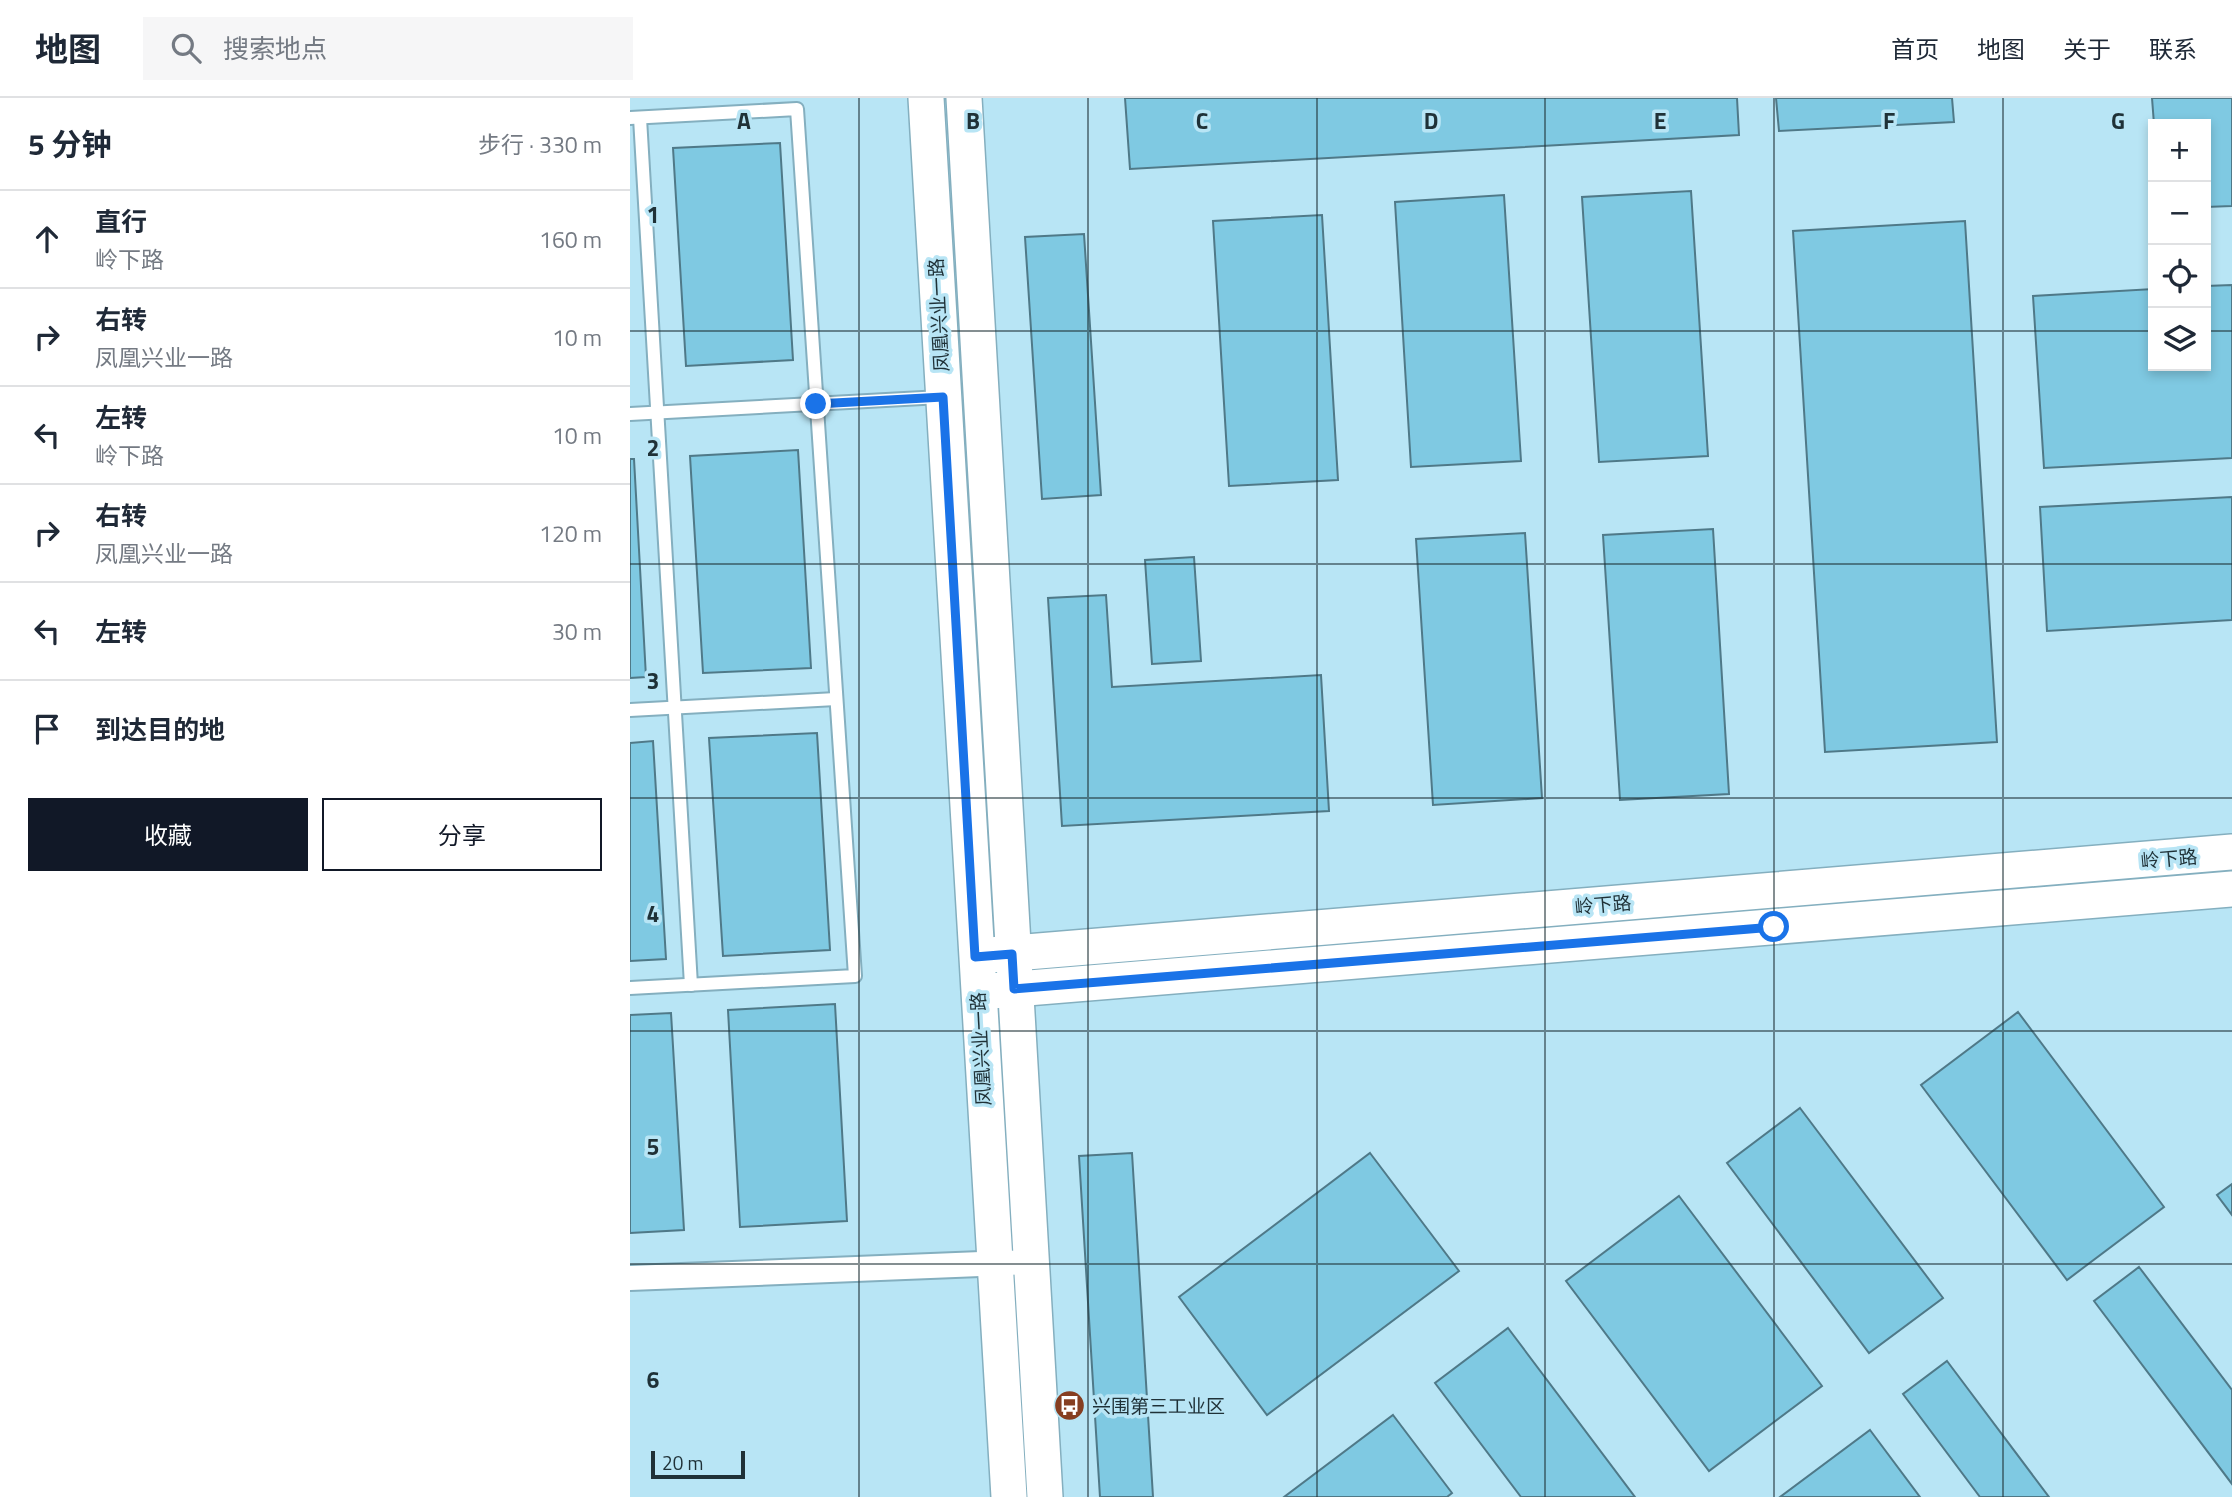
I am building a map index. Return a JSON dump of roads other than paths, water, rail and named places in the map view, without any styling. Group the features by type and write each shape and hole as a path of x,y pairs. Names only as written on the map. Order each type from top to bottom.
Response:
{"street":[{"name":"凤凰兴业一路","path":"926,98 1009,1497"},
{"name":"凤凰兴业一路","path":"964,98 1045,1497"},
{"name":"岭下路","path":"975,957 2232,852"},
{"name":"岭下路","path":"977,993 2232,889"},
{"path":"630,1278 1031,1262"}],"lane":[{"path":"630,988 691,985 855,976 797,109 635,118 658,413 691,985"},
{"path":"630,414 943,397"},
{"path":"630,710 836,699"}],"place":[{"name":"兴围第三工业区","path":"1069,1405"}]}
